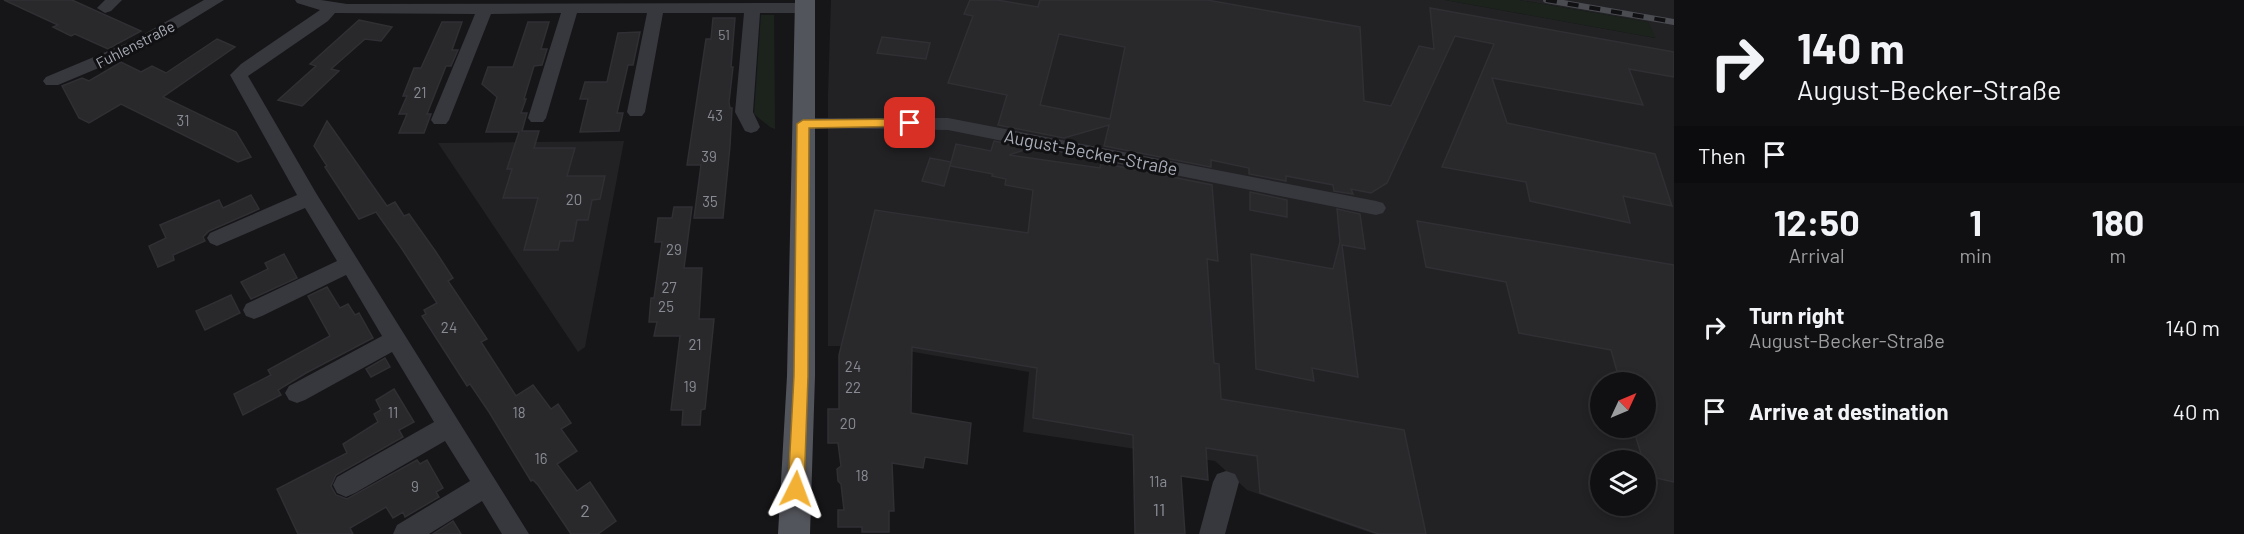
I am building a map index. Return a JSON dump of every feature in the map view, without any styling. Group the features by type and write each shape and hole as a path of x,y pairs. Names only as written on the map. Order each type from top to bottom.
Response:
{"main road":[{"path":"794,534 801,376 805,4"}],"street":[{"name":"Fuhlenstraße","path":"52,81 138,45 216,0"},
{"path":"303,0 331,8 448,4 485,9 656,9 752,8 805,4"},
{"path":"331,8 322,18 239,75 309,198 516,534"},
{"path":"751,127 744,112 752,8"},
{"path":"440,120 485,9"},
{"path":"537,118 570,9"},
{"path":"636,112 656,9"},
{"name":"August-Becker-Straße","path":"803,124 948,124 1376,208"},
{"path":"217,238 309,198"},
{"path":"254,310 350,264"},
{"path":"297,393 396,339"},
{"path":"346,485 449,426"},
{"path":"1212,534 1226,483"},
{"path":"406,534 485,485"}],"shaded area":[{"path":"831,0 1445,0 1655,38 1648,22 1519,0 1674,0 1674,534 1374,534 1247,490 1215,461 1023,432 1029,372 879,346 828,346 828,94"},
{"path":"1445,0 1519,0 1648,22 1656,38"},
{"path":"761,15 774,15 775,129 754,114"},
{"path":"624,141 585,347 578,352 438,143"}],"building":[{"path":"4,0 72,0 141,31 108,49 75,34 71,36 53,27 58,25"},
{"path":"970,0 997,0 1038,7 1040,0 1207,0 1360,27 1364,101 1391,106 1419,46 1434,49 1430,8 1674,52 1674,77 1629,69 1643,105 1492,78 1507,123 1655,154 1672,206 1623,196 1630,223 1530,201 1526,182 1442,167 1494,44 1455,36 1387,183 1371,193 1351,189 1353,194 1334,191 1333,185 1286,176 1286,181 1249,174 1249,168 1211,160 1211,167 1104,146 1109,125 1064,138 998,125 1007,95 948,83 973,16 964,14","holes":["1059,34 1125,47 1110,119 1040,105"]},
{"path":"713,18 735,18 729,102 732,108 730,146 723,218 694,218 701,165 687,165 706,39 711,39"},
{"path":"359,20 392,27 381,41 365,39 331,69 339,71 302,106 278,100 316,66 310,64"},
{"path":"442,22 462,22 452,50 458,50 451,66 446,66 427,114 431,114 424,133 399,133 407,114 399,114 407,96 403,96 414,68 421,68"},
{"path":"528,22 549,22 541,49 547,49 542,65 534,66 524,99 526,99 521,113 527,113 522,131 539,131 534,148 575,148 567,176 605,176 600,199 592,200 588,220 577,220 573,241 560,241 558,250 524,250 538,198 503,198 512,169 507,169 519,132 486,132 497,97 482,84 488,67 513,67"},
{"path":"640,32 633,65 628,65 617,113 623,113 619,131 580,132 588,99 580,99 585,82 607,82 618,33"},
{"path":"882,37 930,43 926,59 877,53"},
{"path":"217,39 235,47 163,97 236,132 251,157 238,162 121,104 89,123 79,118 62,86 82,78 89,81 121,62 141,72 152,66 166,73"},
{"path":"327,121 387,206 395,202 404,216 409,214 436,252 453,278 448,281 487,339 481,342 516,396 533,385 551,409 558,404 571,423 561,429 577,451 557,464 577,491 590,482 616,521 598,534 571,534 538,485 533,480 531,481 470,384 467,386 422,316 426,314 424,310 437,303 402,249 376,212 359,219 325,167 327,166 314,146"},
{"path":"994,141 1030,148 1009,155 1100,168 1101,163 1212,185 1218,261 1207,259 1214,363 1219,364 1221,399 1404,430 1426,534 1379,534 1260,493 1257,456 1206,448 1208,480 1181,476 1185,534 1135,534 1133,435 1033,418 1037,368 912,347 911,413 971,423 967,464 925,457 923,468 892,463 894,511 889,511 889,532 862,532 862,527 838,527 838,510 844,510 837,469 841,466 838,443 828,443 828,409 839,409 839,355 875,210 1028,233 1033,190 1005,185 1006,179 992,176 993,174 950,166 956,144 991,151"},
{"path":"930,158 951,162 944,186 922,181"},
{"path":"1250,192 1287,200 1287,217 1250,210"},
{"path":"251,195 259,209 209,231 203,237 205,241 173,255 174,260 158,267 149,246 166,238 160,225 219,200 223,208"},
{"path":"674,207 692,207 684,268 702,268 699,319 714,319 705,409 701,410 700,425 682,425 683,410 671,410 680,336 654,336 657,322 649,322 651,298 654,298 662,242 655,242 658,218 672,218"},
{"path":"1337,209 1360,214 1365,249 1342,245 1358,377 1312,368 1314,381 1256,369 1251,254 1333,269 1340,242"},
{"path":"1417,221 1674,265 1674,482 1656,478 1656,450 1640,450 1636,438 1656,438 1656,372 1617,372 1611,350 1519,333 1506,282 1426,267"},
{"path":"284,254 297,278 251,299 241,282 268,269 265,263"},
{"path":"327,287 340,308 348,304 355,315 359,313 373,338 306,373 278,390 281,395 243,415 234,394 271,375 268,370 330,336 308,296"},
{"path":"231,295 240,313 205,330 196,311"},
{"path":"385,358 390,367 371,377 366,369"},
{"path":"394,389 414,422 399,430 403,437 336,475 331,486 336,495 347,499 417,460 420,464 427,460 443,488 436,492 439,497 405,517 403,512 393,518 386,507 350,528 353,534 298,534 277,489 347,453 343,444 378,422 374,414 381,410 376,400"},
{"path":"453,521 461,534 433,534"}],"railway":[{"path":"1546,0 1674,22"}],"route":[{"path":"796,489 801,376 803,124 910,123"}]}
